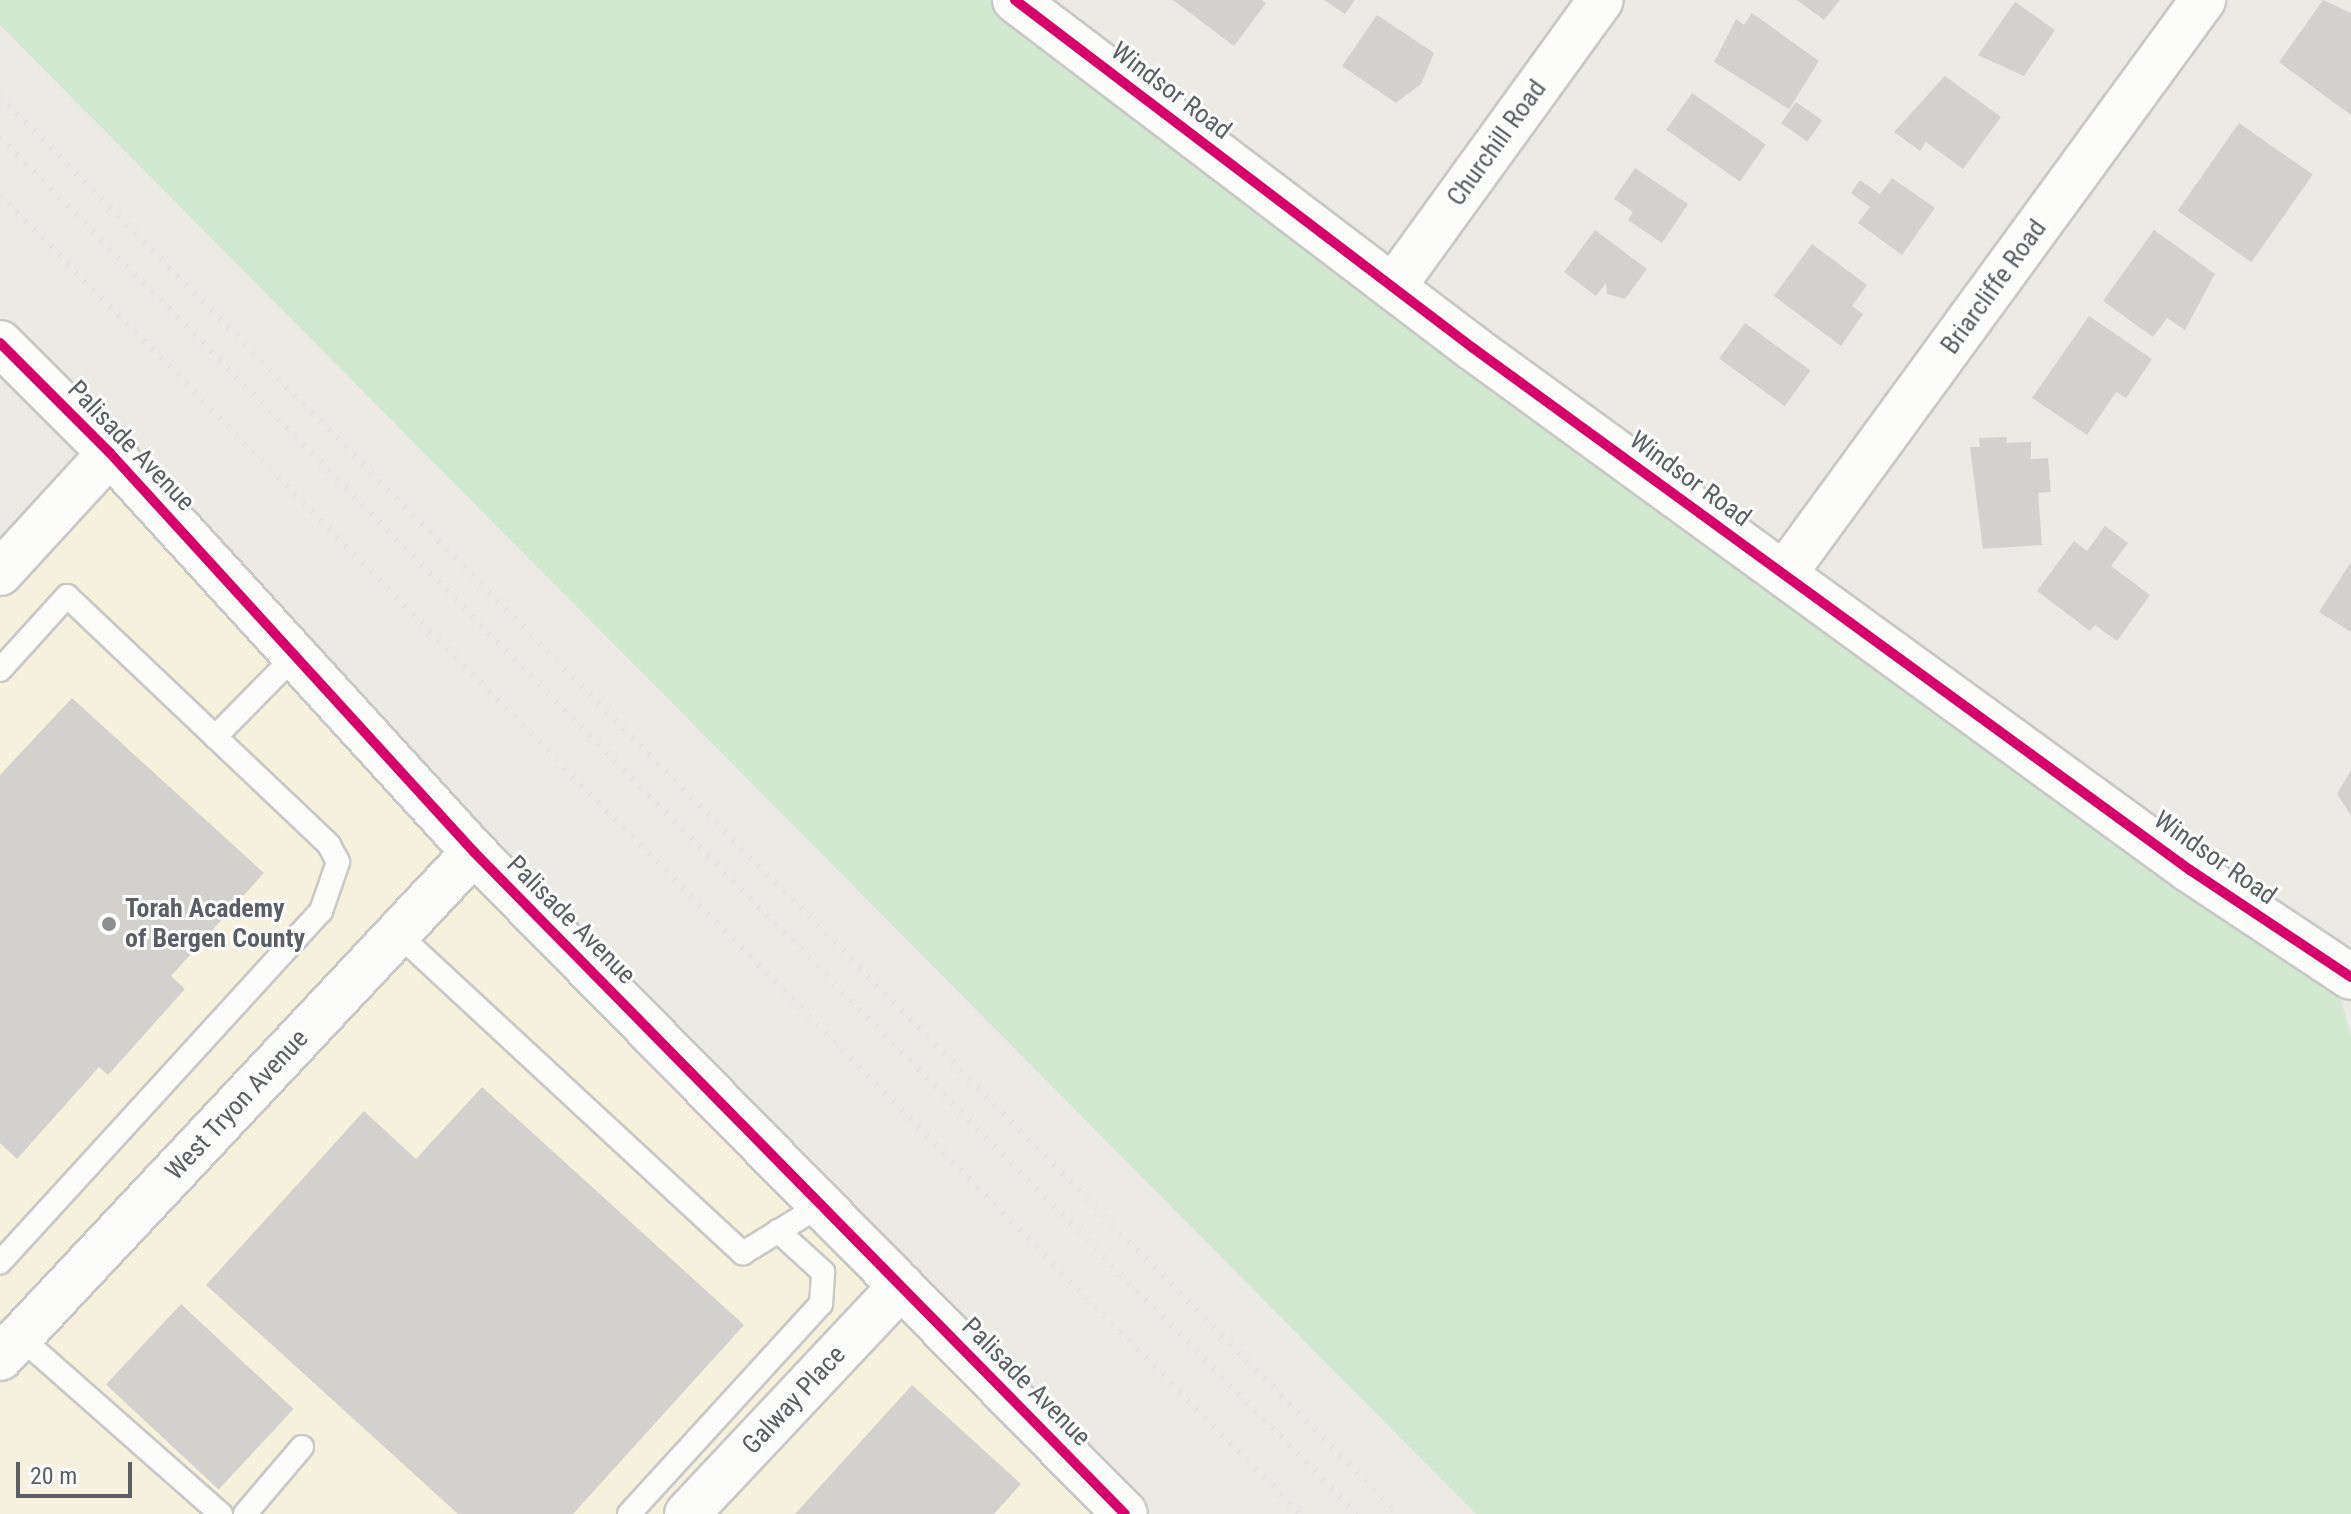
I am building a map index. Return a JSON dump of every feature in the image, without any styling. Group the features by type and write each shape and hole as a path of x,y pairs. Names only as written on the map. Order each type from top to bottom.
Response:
{"street":[{"name":"Windsor Road","path":"1015,0 1393,287 1784,574 2190,870 2351,977"},
{"name":"Churchill Road","path":"1393,287 1601,0"},
{"name":"Briarcliffe Road","path":"1784,574 2203,0"},
{"name":"Palisade Avenue","path":"0,343 110,453 474,852 1125,1514"},
{"path":"0,573 110,453"},
{"name":"West Tryon Avenue","path":"10,1347 474,852"},
{"name":"Galway Place","path":"687,1514 901,1286"}],"lane":[{"path":"0,670 67,596 336,853 333,889 321,911 0,1263"},
{"path":"215,737 295,656"},
{"path":"398,934 743,1253 821,1205"},
{"path":"629,1514 821,1304 823,1272 778,1231"},
{"path":"10,1347 221,1514"},
{"path":"245,1514 302,1447"}],"shaded area":[{"path":"110,453 1125,1514 0,1514 0,573"}],"green space":[{"path":"0,0 1015,0 2330,962 2351,1036 2351,1514 1476,1514 0,25"}],"building":[{"path":"1173,0 1261,0 1266,3 1234,46"},
{"path":"1324,0 1355,0 1345,14"},
{"path":"1797,0 1840,0 1824,20"},
{"path":"2323,0 2351,13 2351,115 2279,62"},
{"path":"2015,2 2055,30 2024,76 1978,55"},
{"path":"1752,13 1819,61 1789,109 1714,62 1736,19 1744,25"},
{"path":"1377,15 1434,53 1421,84 1396,103 1342,66"},
{"path":"1945,76 2001,117 1963,169 1926,142 1920,151 1894,132"},
{"path":"1692,93 1766,145 1740,181 1666,130"},
{"path":"1796,102 1822,120 1807,142 1781,123"},
{"path":"2239,123 2313,175 2251,262 2178,211"},
{"path":"1635,168 1688,204 1662,243 1628,220 1633,212 1614,199"},
{"path":"1892,178 1935,208 1902,255 1858,223 1870,207 1851,193 1860,180 1880,194"},
{"path":"1595,230 1647,269 1625,299 1607,294 1606,283 1596,296 1564,272"},
{"path":"2154,230 2215,274 2185,330 2167,318 2153,337 2103,301"},
{"path":"1812,244 1867,285 1852,306 1863,314 1841,346 1774,296"},
{"path":"2089,316 2152,359 2126,398 2116,392 2087,435 2032,398"},
{"path":"1745,323 1811,371 1785,406 1719,359"},
{"path":"2007,437 2007,443 2031,442 2031,459 2048,458 2051,492 2038,493 2042,545 1983,549 1970,447 1980,447 1979,438"},
{"path":"2105,526 2128,543 2111,566 2150,595 2117,641 2095,625 2090,631 2037,591 2074,541 2087,551"},
{"path":"2351,562 2351,632 2319,612"},
{"name":"Torah Academy of Bergen County","path":"72,698 264,873 171,976 185,989 108,1075 99,1067 17,1159 0,1143 0,775"},
{"path":"2351,770 2351,815 2337,794"},
{"path":"482,1087 744,1325 573,1514 458,1514 206,1285 364,1111 416,1159"},
{"path":"181,1304 294,1409 219,1489 106,1384"},
{"path":"912,1385 1021,1484 994,1514 795,1514"}],"railway":[{"path":"0,96 1398,1514"},
{"path":"0,137 1357,1514"},
{"path":"0,195 1300,1514"}],"cycle path":[{"path":"1015,0 1473,348 2190,870 2351,977"},
{"path":"0,343 110,453 474,852 1125,1514"}],"place":[{"name":"Torah Academy of Bergen County","path":"109,924"}]}
